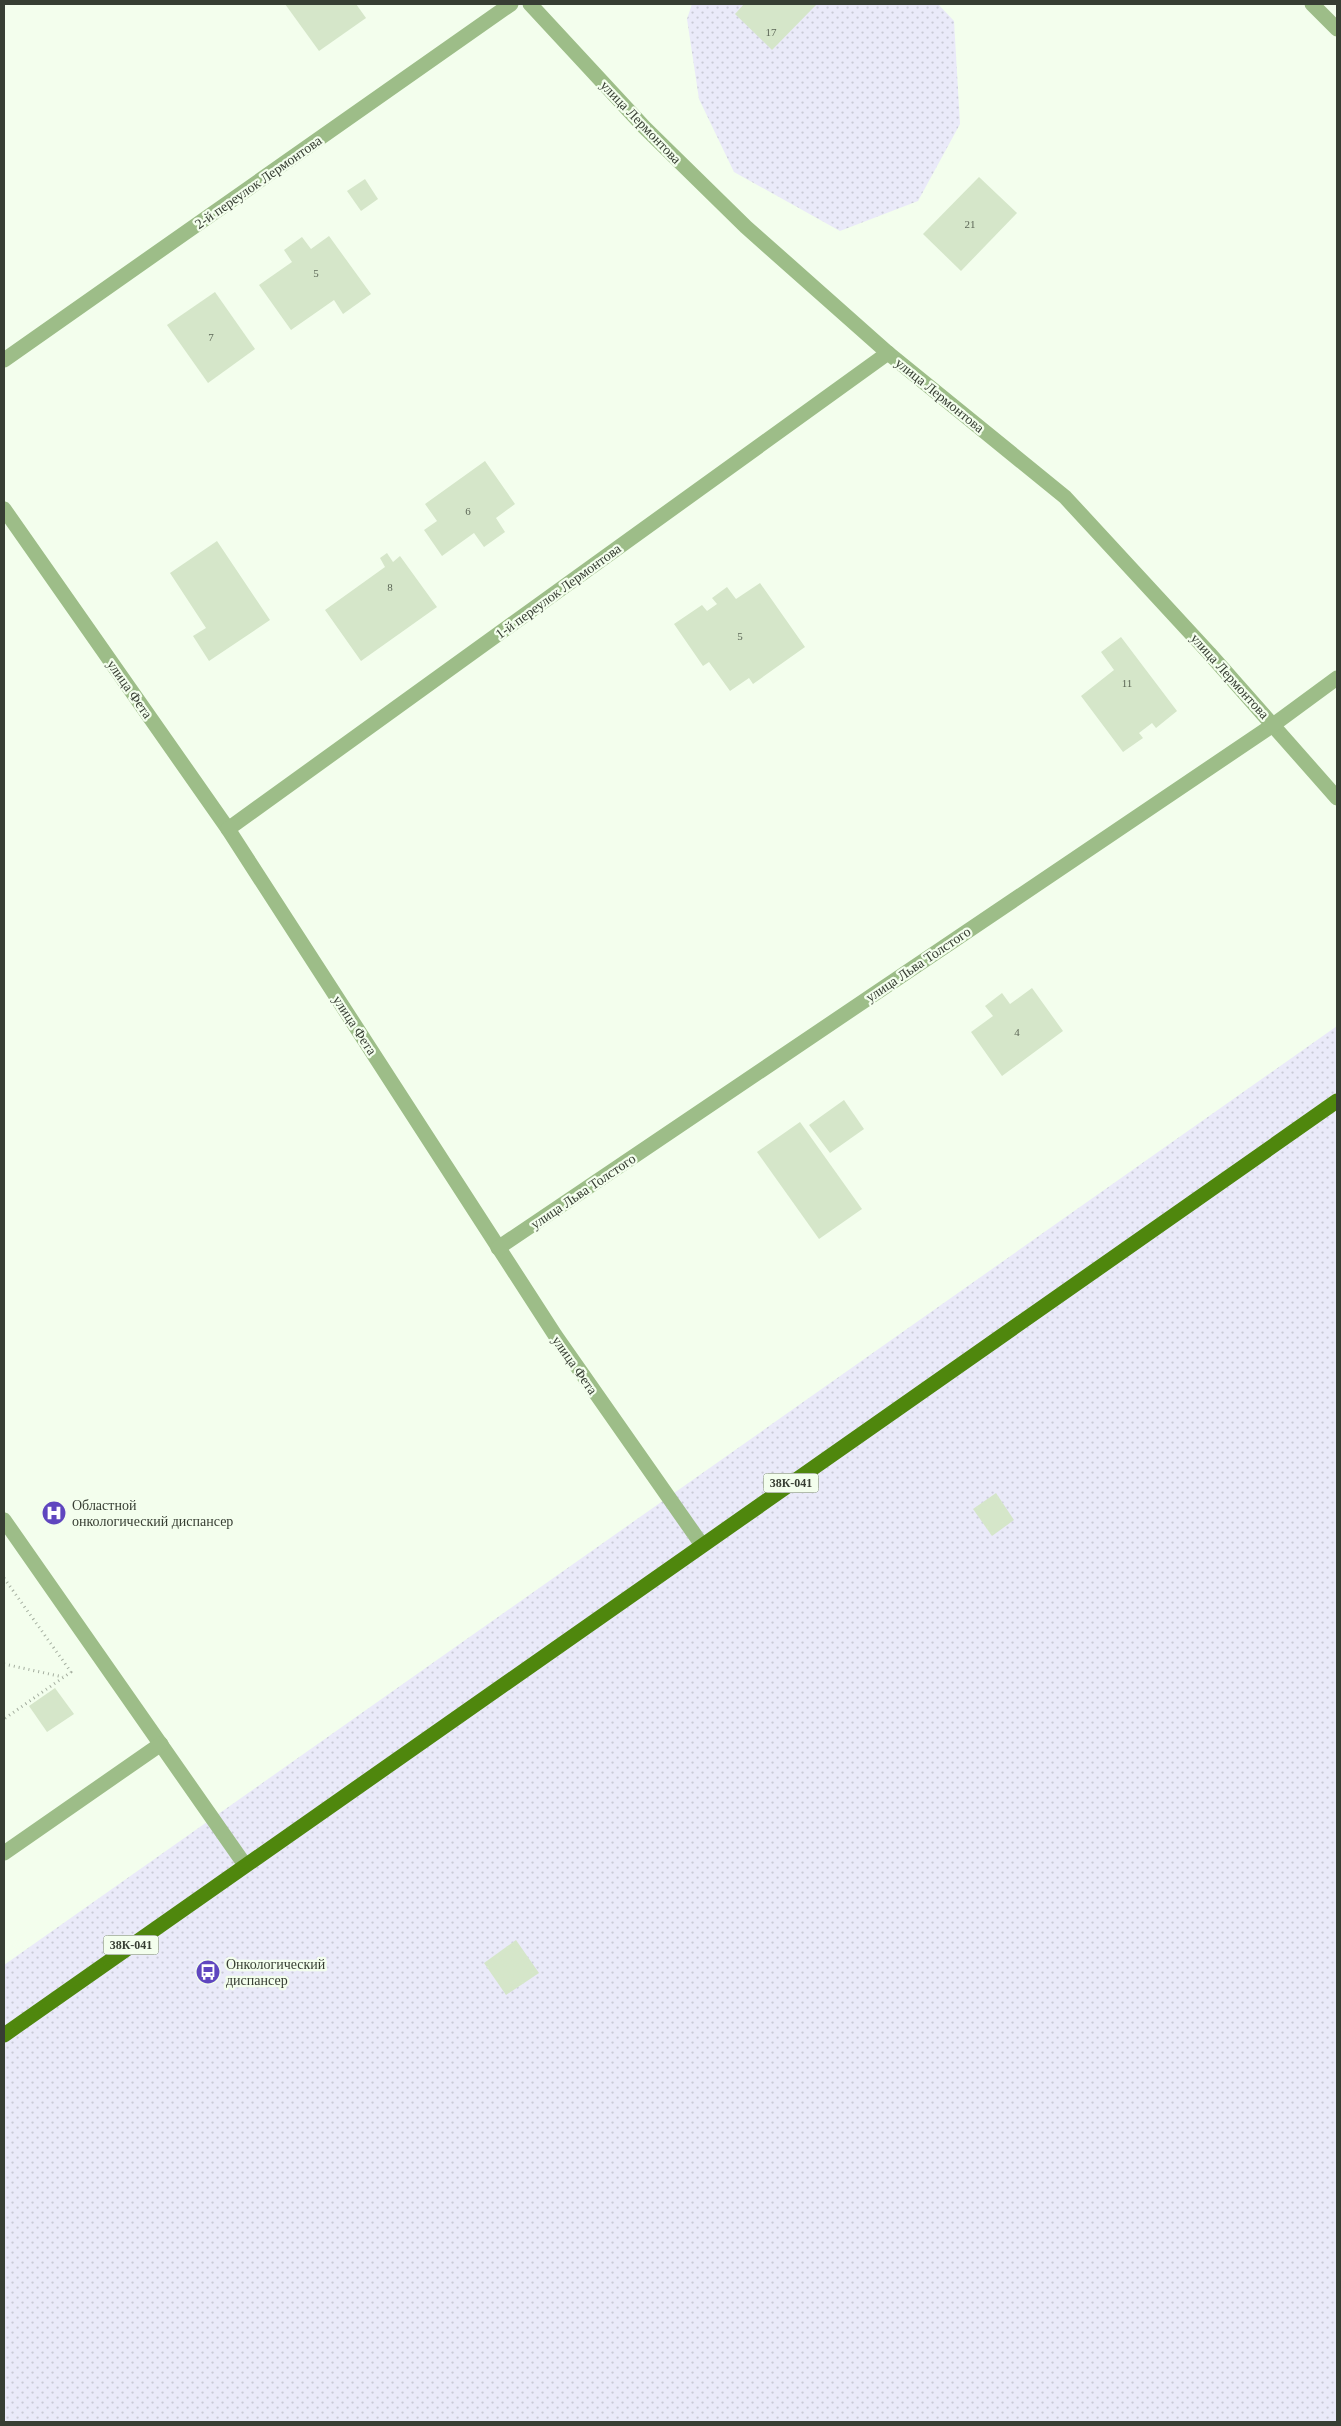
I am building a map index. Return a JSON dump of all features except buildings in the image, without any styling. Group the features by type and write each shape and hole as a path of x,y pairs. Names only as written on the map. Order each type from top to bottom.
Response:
{"main road":[{"name":"38К-041","path":"4,2035 1337,1101"}],"street":[{"name":"2-й переулок Лермонтова","path":"4,360 512,4"},
{"name":"улица Лермонтова","path":"530,4 644,127 746,227 888,352 1065,497 1203,646 1337,798"},
{"path":"1312,4 1337,29"},
{"name":"1-й переулок Лермонтова","path":"228,829 888,352"},
{"name":"улица Фета","path":"4,509 228,829 554,1336 702,1545"},
{"name":"улица Льва Толстого","path":"498,1248 1273,725 1337,678"},
{"path":"4,1520 245,1865"},
{"path":"4,1853 161,1744"}],"path":[{"path":"4,1578 71,1672 4,1719"},
{"path":"4,1664 63,1677"}],"shaded area":[{"path":"692,4 938,4 954,21 960,124 918,201 840,231 734,172 699,99 687,19"},
{"path":"1337,1026 1337,2422 4,2422 4,1965"}],"place":[{"name":"Областной онкологический диспансер","path":"54,1513"},
{"name":"Онкологический диспансер","path":"208,1972"}]}
